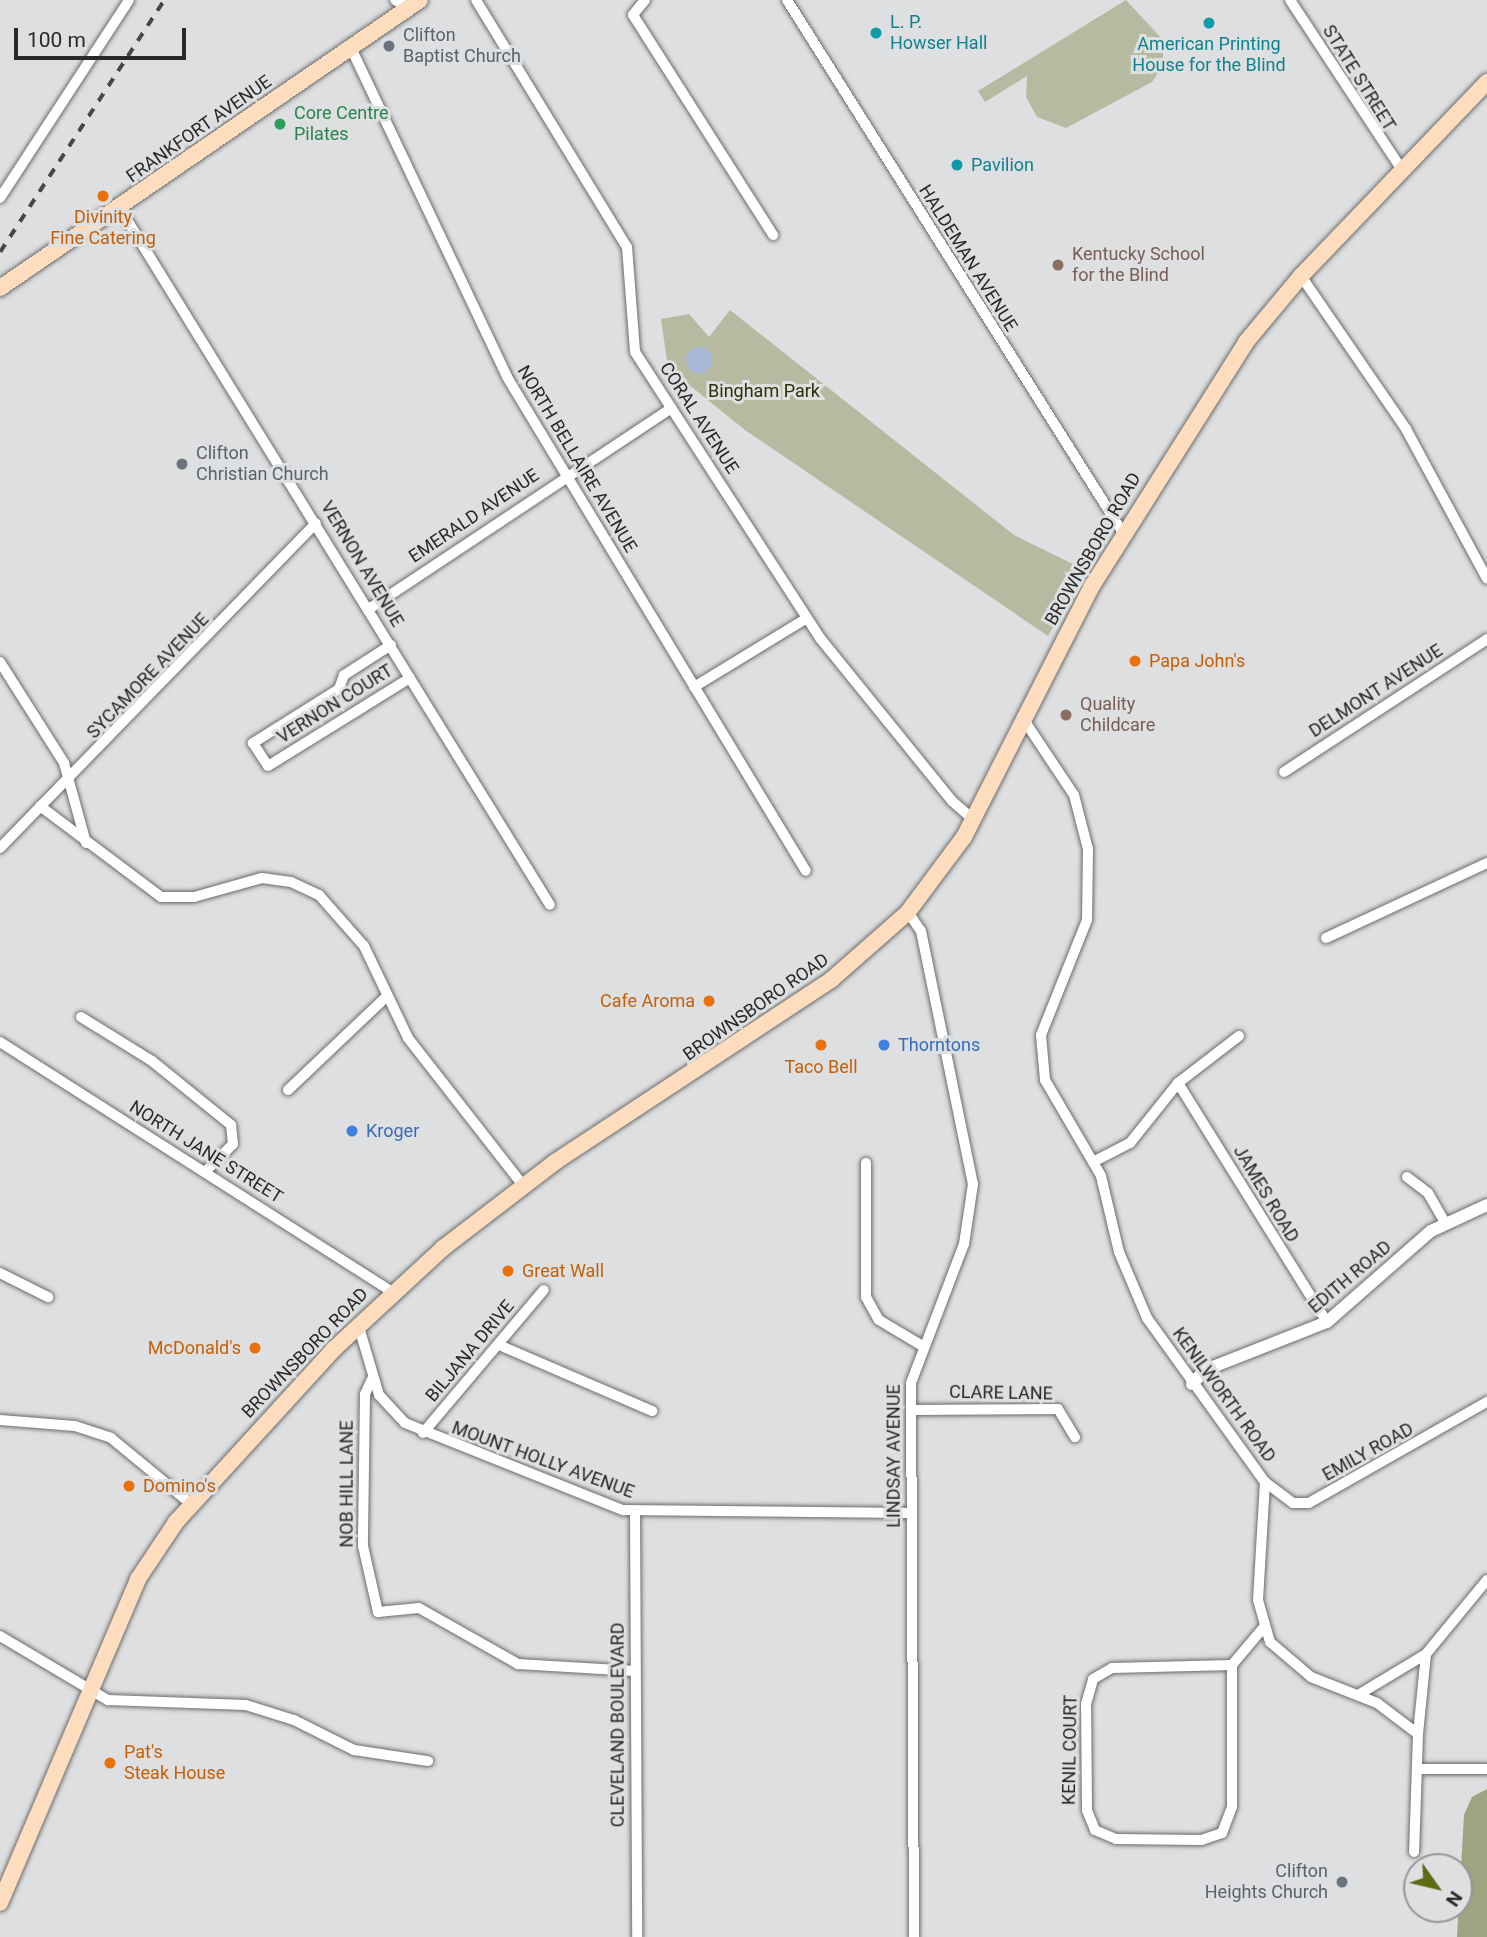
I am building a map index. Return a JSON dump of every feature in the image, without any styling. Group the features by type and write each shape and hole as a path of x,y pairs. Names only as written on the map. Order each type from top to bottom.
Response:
{"main road":[{"name":"FRANKFORT AVENUE","path":"0,288 351,47 407,3"},
{"name":"BROWNSBORO ROAD","path":"0,1903 138,1579 191,1504 358,1324 392,1292 523,1185 831,980 908,912 974,819 1022,717 1123,533 1200,409 1301,276 1487,82"}],"street":[{"path":"0,198 129,0"},
{"name":"CORAL AVENUE","path":"476,0 636,260 631,344 807,618 952,801 974,819"},
{"path":"645,0 633,15 773,235"},
{"name":"HALDEMAN AVENUE","path":"787,0 1123,533"},
{"name":"STATE STREET","path":"1290,0 1382,148 1402,170"},
{"name":"NORTH BELLAIRE AVENUE","path":"351,47 482,330 565,474 806,871"},
{"name":"VERNON AVENUE","path":"119,207 550,905"},
{"path":"1301,276 1406,429 1487,579"},
{"name":"EMERALD AVENUE","path":"369,609 565,474 671,408"},
{"name":"SYCAMORE AVENUE","path":"0,848 316,523"},
{"path":"694,687 807,618"},
{"name":"DELMONT AVENUE","path":"1284,772 1487,639"},
{"name":"VERNON COURT","path":"391,645 344,675 339,689 253,743 268,765 410,678"},
{"path":"0,662 69,779 86,843"},
{"name":"KENILWORTH ROAD","path":"1022,717 1069,785 1087,840 1087,920 1044,1026 1040,1051 1057,1109 1093,1162 1132,1285 1192,1384 1265,1482 1258,1600 1264,1627 1294,1666 1358,1695 1418,1734"},
{"path":"40,806 135,883 172,899 262,878 309,889 351,927 386,997 427,1065 523,1185"},
{"path":"1326,938 1487,863"},
{"name":"LINDSAY AVENUE","path":"908,912 921,931 974,1184 964,1244 921,1345 911,1410 914,1937"},
{"path":"288,1090 386,997"},
{"path":"81,1017 152,1061 231,1125 233,1144 205,1172"},
{"path":"1093,1162 1130,1143 1178,1083 1239,1036"},
{"name":"NORTH JANE STREET","path":"0,1042 392,1292"},
{"name":"JAMES ROAD","path":"1178,1083 1327,1322"},
{"path":"866,1163 866,1297 879,1320 921,1345"},
{"path":"1407,1177 1428,1193 1445,1222"},
{"name":"EDITH ROAD","path":"1192,1384 1205,1370 1327,1322 1445,1222 1487,1205"},
{"path":"0,1273 48,1297"},
{"name":"BILJANA DRIVE","path":"423,1433 544,1290"},
{"name":"MOUNT HOLLY AVENUE","path":"358,1324 373,1377 393,1413 423,1433 635,1512 911,1513"},
{"path":"499,1345 652,1411"},
{"name":"NOB HILL LANE","path":"373,1377 365,1394 362,1533 379,1612 419,1608 518,1664 635,1671"},
{"name":"EMILY ROAD","path":"1265,1482 1293,1503 1309,1503 1487,1402"},
{"name":"CLARE LANE","path":"911,1410 1058,1409 1075,1437"},
{"path":"0,1420 75,1426 111,1438 191,1504"},
{"name":"CLEVELAND BOULEVARD","path":"635,1512 637,1937"},
{"path":"1358,1695 1426,1654 1487,1580"},
{"path":"1232,1665 1264,1627"},
{"path":"0,1636 90,1694 246,1705 294,1720 354,1750 428,1761"},
{"path":"1414,1852 1418,1734 1426,1654"},
{"name":"KENIL COURT","path":"1232,1665 1232,1807 1222,1833 1202,1840 1116,1839 1095,1830 1087,1810 1086,1704 1093,1679 1112,1668 1232,1665"},
{"path":"1418,1769 1487,1769"}],"green space":[{"path":"1126,0 1164,41 1162,67 1152,82 1066,128 1037,117 1026,97 1027,76 985,102 978,91"},
{"name":"Bingham Park","path":"730,310 1014,535 1085,570 1048,636 745,430 668,368 661,319 689,314 709,337"},
{"path":"1487,1789 1487,1937 1457,1937 1458,1923 1473,1923 1473,1853 1462,1853 1464,1815 1472,1797"}],"water":[{"path":"699,347 708,351 712,360 708,369 699,373 690,369 686,360 690,351"}],"railway":[{"path":"0,252 164,0"}],"place":[{"name":"American Printing House for the Blind","path":"1209,23"},
{"name":"L. P. Howser Hall","path":"876,33"},
{"name":"Clifton Baptist Church","path":"389,46"},
{"name":"Core Centre Pilates","path":"280,124"},
{"name":"Pavilion","path":"957,165"},
{"name":"Divinity Fine Catering","path":"103,196"},
{"name":"Kentucky School for the Blind","path":"1058,265"},
{"name":"Clifton Christian Church","path":"182,464"},
{"name":"Papa John's","path":"1135,661"},
{"name":"Quality Childcare","path":"1066,715"},
{"name":"Cafe Aroma","path":"709,1001"},
{"name":"Taco Bell","path":"821,1045"},
{"name":"Thorntons","path":"884,1045"},
{"name":"Kroger","path":"352,1131"},
{"name":"Great Wall","path":"508,1271"},
{"name":"McDonald's","path":"255,1348"},
{"name":"Domino's","path":"129,1486"},
{"name":"Pat's Steak House","path":"110,1763"},
{"name":"Clifton Heights Church","path":"1342,1882"}]}
